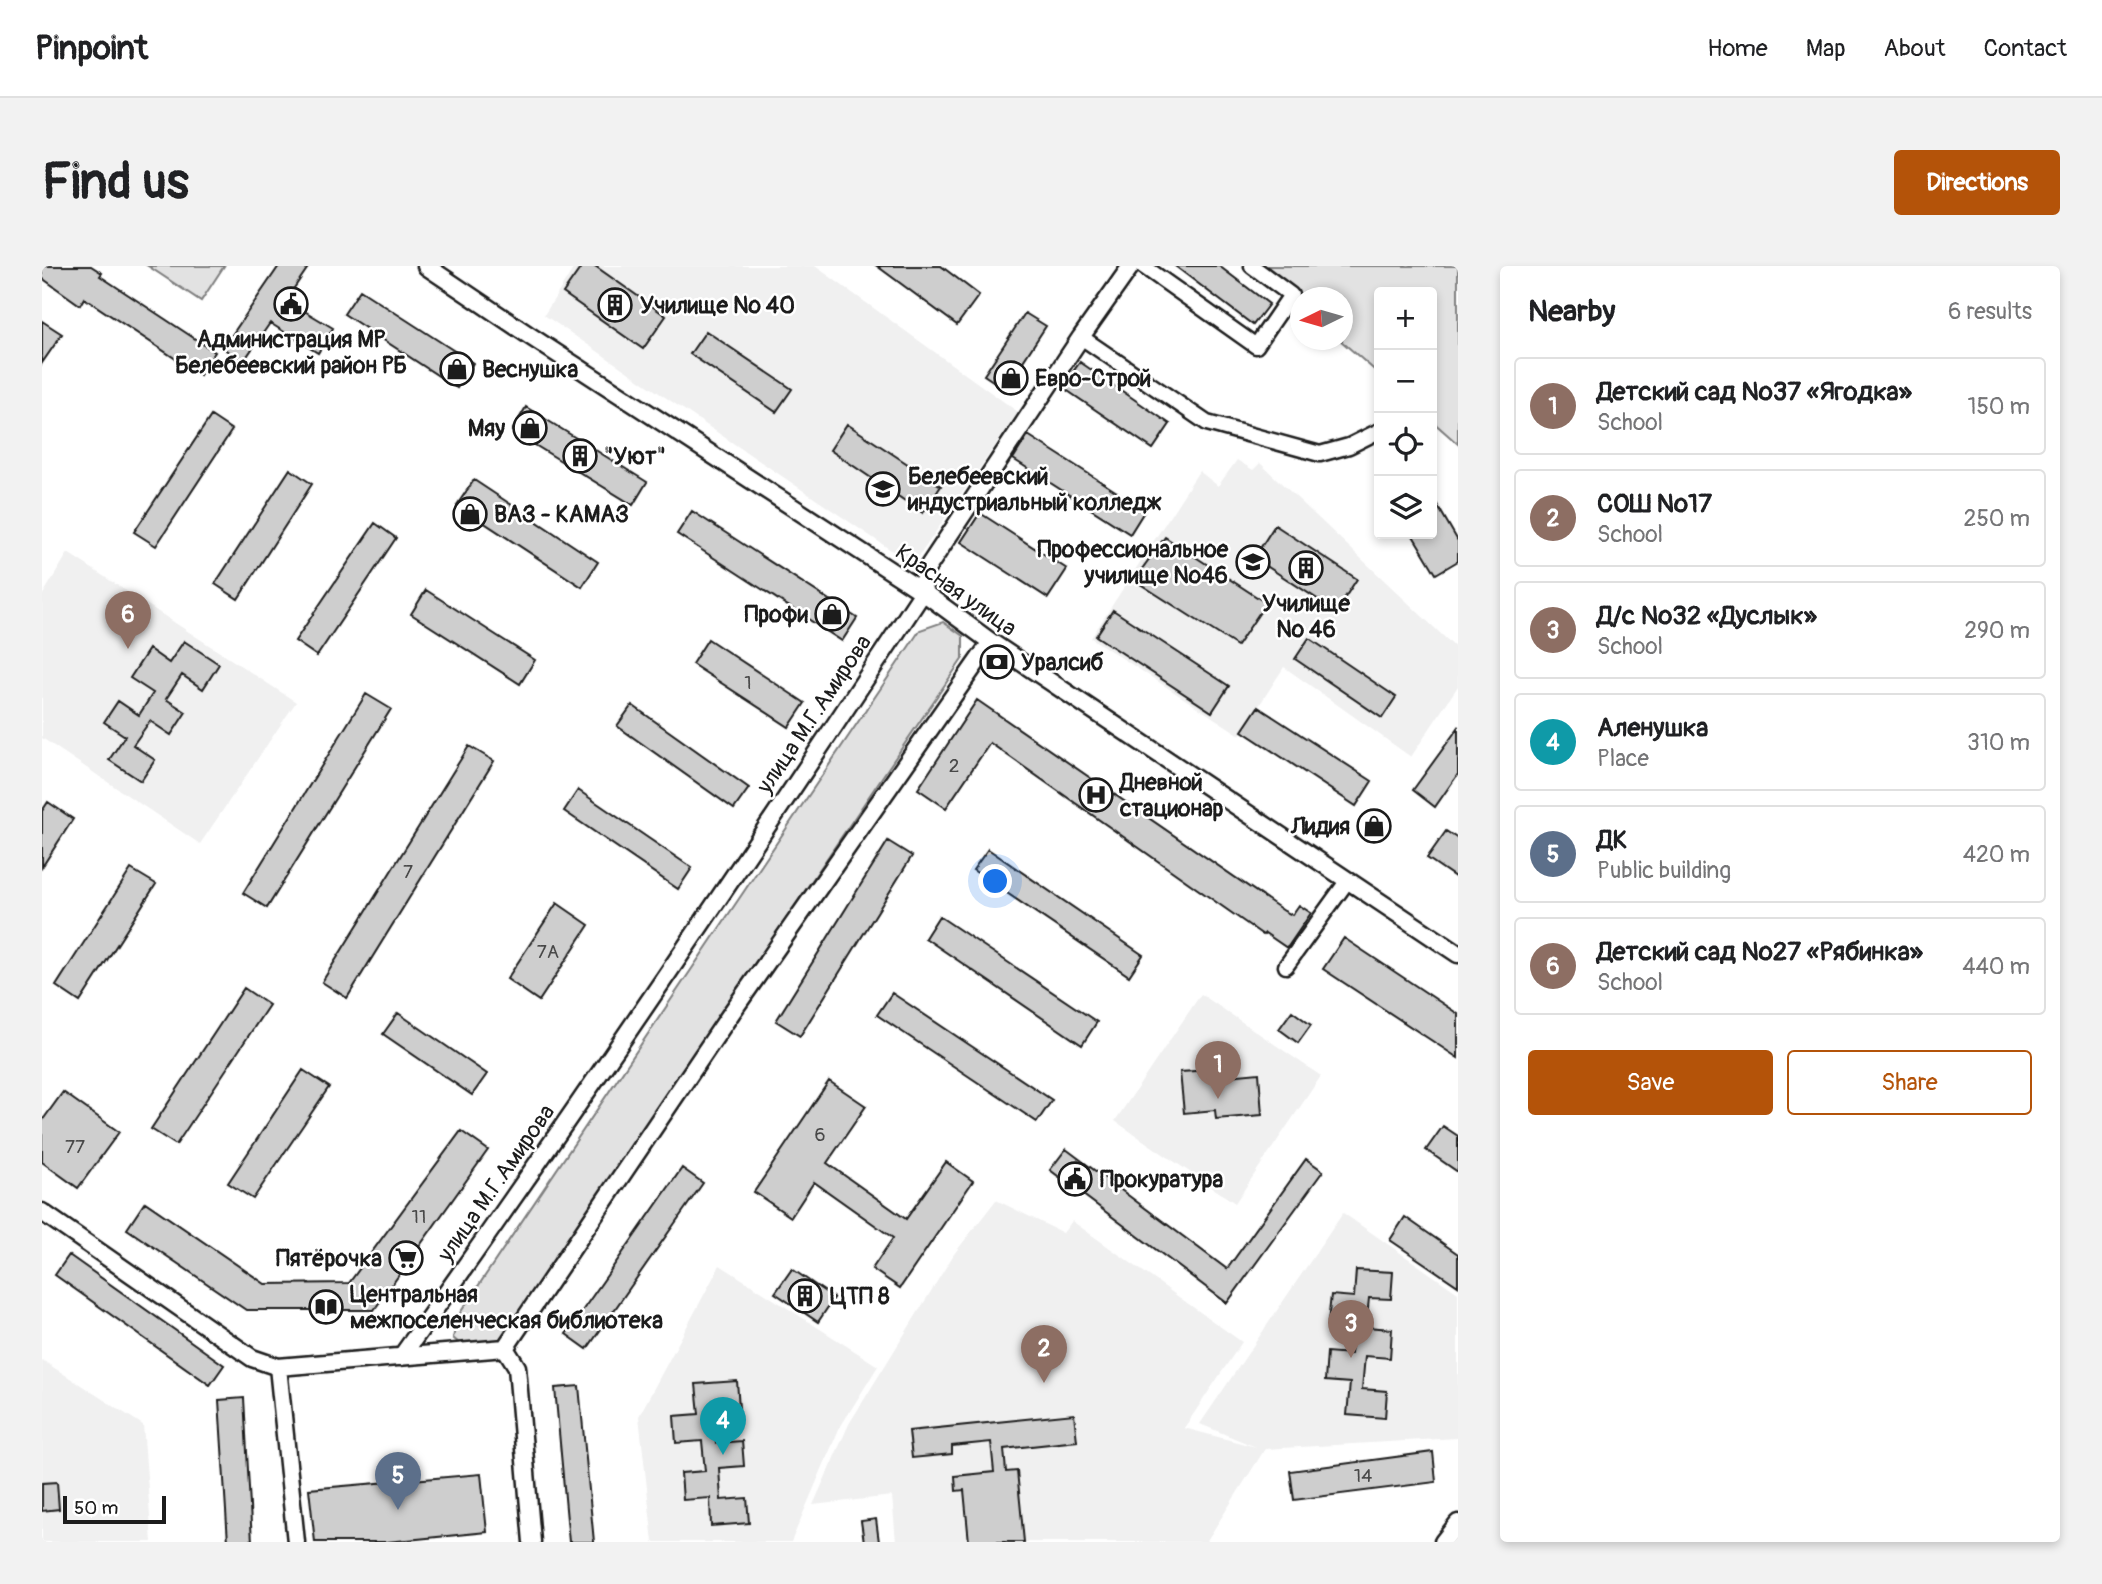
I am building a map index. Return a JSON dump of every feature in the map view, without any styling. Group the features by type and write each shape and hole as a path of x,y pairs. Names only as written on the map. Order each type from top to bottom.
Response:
{"street":[{"name":"Красная улица","path":"426,266 923,592 990,642 1458,954"},
{"name":"улица М.Г.Амирова","path":"401,1357 519,1191 806,769 923,592 924,573 1131,266"},
{"path":"1143,266 1256,346 1292,295 1252,266"},
{"path":"1081,337 1207,423 1320,454 1349,446 1374,434"},
{"path":"505,1348 732,1012 990,642"},
{"path":"1286,966 1348,880"},
{"path":"42,1212 252,1358 278,1367 505,1348"},
{"path":"505,1348 517,1367 532,1542"},
{"path":"278,1367 296,1542"},
{"path":"1443,1542 1458,1523"}],"shaded area":[{"path":"148,266 224,266 201,301"},
{"name":"Белебеевский индустриальный колледж","path":"575,266 815,266 1018,412 913,565 544,315"},
{"path":"1257,266 1458,266 1458,444 1437,425 1437,287 1374,287 1374,370 1351,350 1353,287 1290,287 1290,296"},
{"name":"Профессиональное училище №46","path":"1237,460 1253,470 1260,463 1458,650 1458,686 1411,757 1284,667 1240,735 1091,638 1199,471 1218,486"},
{"path":"68,553 296,702 200,844 42,738 42,596"},
{"path":"943,622 963,636 963,658 497,1344 470,1352 453,1338 458,1316 920,630"},
{"path":"1201,994 1321,1076 1235,1203 1115,1121"},
{"path":"996,1200 1063,1233 1072,1221 1242,1342 1184,1428 1256,1447 1200,1424 1343,1213 1458,1293 1458,1438 1265,1449 1206,1542 896,1542 892,1496 813,1505 849,1424 954,1254"},
{"path":"720,1265 878,1366 839,1429 791,1542 653,1542 639,1416"},
{"path":"42,1360 143,1425 152,1542 42,1542"}],"building":[{"path":"42,266 91,266 102,273 100,276 215,352 200,375 84,298 80,305 42,278"},
{"path":"279,266 309,266 286,300 333,328 318,353 270,323 243,362 223,348"},
{"name":"Училище № 40","path":"582,266 595,266 666,316 643,349 563,293"},
{"path":"877,266 941,266 979,295 957,325"},
{"path":"1175,266 1219,266 1269,304 1253,325"},
{"path":"360,290 473,363 457,388 344,314"},
{"path":"1025,313 1046,326 1005,389 984,375"},
{"path":"42,321 62,334 42,363"},
{"path":"706,331 792,389 776,412 690,354"},
{"path":"1080,362 1170,424 1153,449 1062,387"},
{"name":"\"Уют\"","path":"526,407 647,482 633,505 512,431"},
{"path":"211,416 232,430 156,546 134,532"},
{"path":"847,424 941,486 923,513 830,450"},
{"path":"1028,435 1145,510 1130,534 1013,459"},
{"path":"290,469 312,484 238,599 215,584"},
{"path":"474,480 598,562 582,587 457,505"},
{"path":"1437,505 1458,541 1458,561 1436,574 1415,539 1437,539"},
{"path":"692,511 857,618 842,641 677,534"},
{"path":"980,513 1067,569 1048,598 961,542"},
{"path":"375,523 396,538 317,656 295,641"},
{"name":"Училище № 46","path":"1275,525 1357,579 1336,611 1254,558"},
{"path":"1165,537 1266,603 1237,646 1134,580"},
{"path":"426,590 535,660 520,684 411,614"},
{"path":"1113,610 1229,686 1212,712 1096,636"},
{"path":"1309,638 1396,697 1382,718 1295,659"},
{"path":"708,639 805,703 789,727 692,664"},
{"path":"184,641 219,664 203,689 182,675 166,699 186,712 171,735 150,721 133,745 155,760 141,781 109,760 125,736 104,722 118,701 139,715 153,693 130,678 149,649 169,663"},
{"path":"366,694 391,709 267,908 243,893"},
{"path":"977,700 1284,911 1292,915 1299,905 1311,913 1287,948 1265,933 1263,935 990,743 946,808 918,789"},
{"path":"632,705 749,788 734,809 617,726"},
{"path":"1258,707 1372,781 1356,806 1242,731"},
{"path":"1458,728 1458,774 1435,807 1413,790"},
{"path":"469,746 494,761 347,998 322,982"},
{"path":"578,790 692,868 678,889 564,811"},
{"path":"48,802 73,819 42,867 42,811"},
{"path":"1446,831 1458,839 1458,879 1427,858"},
{"path":"888,841 912,856 800,1036 776,1021"},
{"path":"988,849 1143,955 1129,976 973,870"},
{"path":"131,869 156,884 80,1002 56,986"},
{"path":"557,903 589,925 539,1001 507,979"},
{"path":"939,916 1097,1022 1082,1045 925,938"},
{"path":"1344,938 1458,1014 1458,1058 1323,969"},
{"path":"244,988 269,1005 176,1145 151,1129"},
{"path":"892,993 1052,1100 1037,1122 877,1015"},
{"path":"1292,1011 1311,1025 1298,1043 1279,1029"},
{"path":"398,1013 487,1074 472,1095 383,1034"},
{"path":"1227,1069 1228,1076 1259,1073 1262,1115 1216,1119 1215,1110 1184,1113 1180,1072"},
{"path":"303,1070 329,1087 253,1199 228,1183"},
{"path":"829,1081 866,1106 827,1163 906,1219 946,1162 973,1181 900,1288 872,1269 893,1238 814,1182 791,1217 754,1192"},
{"path":"63,1092 119,1132 78,1188 42,1162 42,1121"},
{"path":"1443,1126 1458,1136 1458,1172 1426,1150"},
{"path":"461,1131 488,1150 374,1310 246,1310 127,1229 145,1202 265,1284 349,1283"},
{"path":"1066,1149 1227,1269 1306,1159 1323,1171 1227,1303 1050,1170"},
{"path":"682,1168 703,1183 587,1349 566,1334"},
{"path":"1405,1217 1458,1254 1458,1286 1390,1240"},
{"path":"69,1255 224,1365 210,1385 55,1275"},
{"name":"ЦТП 8","path":"792,1269 834,1298 818,1322 775,1293"},
{"path":"1356,1270 1393,1272 1391,1299 1369,1298 1366,1327 1392,1329 1390,1358 1365,1356 1362,1389 1387,1391 1385,1418 1347,1415 1350,1383 1325,1381 1327,1352 1351,1354 1353,1325 1328,1323 1331,1295 1354,1297"},
{"path":"737,1381 739,1408 713,1410 716,1443 742,1441 744,1466 719,1468 721,1500 747,1498 749,1523 711,1526 710,1498 683,1500 681,1473 705,1471 702,1441 676,1443 674,1416 699,1414 696,1384"},
{"path":"579,1386 594,1542 569,1542 555,1388"},
{"path":"244,1398 252,1542 228,1542 219,1400"},
{"path":"1074,1414 1077,1441 1004,1449 1006,1472 1017,1471 1024,1542 969,1542 964,1490 956,1491 955,1476 994,1472 991,1442 952,1446 952,1454 912,1458 909,1431"},
{"path":"1433,1452 1436,1482 1294,1500 1290,1471"},
{"path":"481,1474 487,1532 387,1542 315,1542 309,1489"},
{"path":"57,1482 59,1509 42,1511 42,1483"},
{"path":"876,1519 879,1542 864,1542 861,1521"}],"place":[{"name":"Администрация МР Белебеевский район РБ","path":"291,304"},
{"name":"Училище № 40","path":"615,305"},
{"name":"Веснушка","path":"457,369"},
{"name":"Евро-Строй","path":"1011,378"},
{"name":"Мяу","path":"530,428"},
{"name":"\"Уют\"","path":"580,456"},
{"name":"Белебеевский индустриальный колледж","path":"883,489"},
{"name":"ВАЗ - КАМАЗ","path":"470,514"},
{"name":"Профессиональное училище №46","path":"1253,562"},
{"name":"Училище № 46","path":"1306,568"},
{"name":"Профи","path":"832,614"},
{"name":"Детский сад №27 «Рябинка»","path":"128,649"},
{"name":"Уралсиб","path":"997,662"},
{"name":"Дневной стационар","path":"1096,795"},
{"name":"Лидия","path":"1374,826"},
{"name":"Детский сад №37 «Ягодка»","path":"1218,1099"},
{"name":"Прокуратура","path":"1075,1179"},
{"name":"Пятёрочка","path":"406,1258"},
{"name":"ЦТП 8","path":"805,1296"},
{"name":"Центральная межпоселенческая библиотека","path":"326,1307"},
{"name":"Д/с №32 «Дуслык»","path":"1351,1358"},
{"name":"СОШ №17","path":"1044,1383"},
{"name":"Аленушка","path":"723,1455"},
{"name":"ДК","path":"398,1510"}]}
